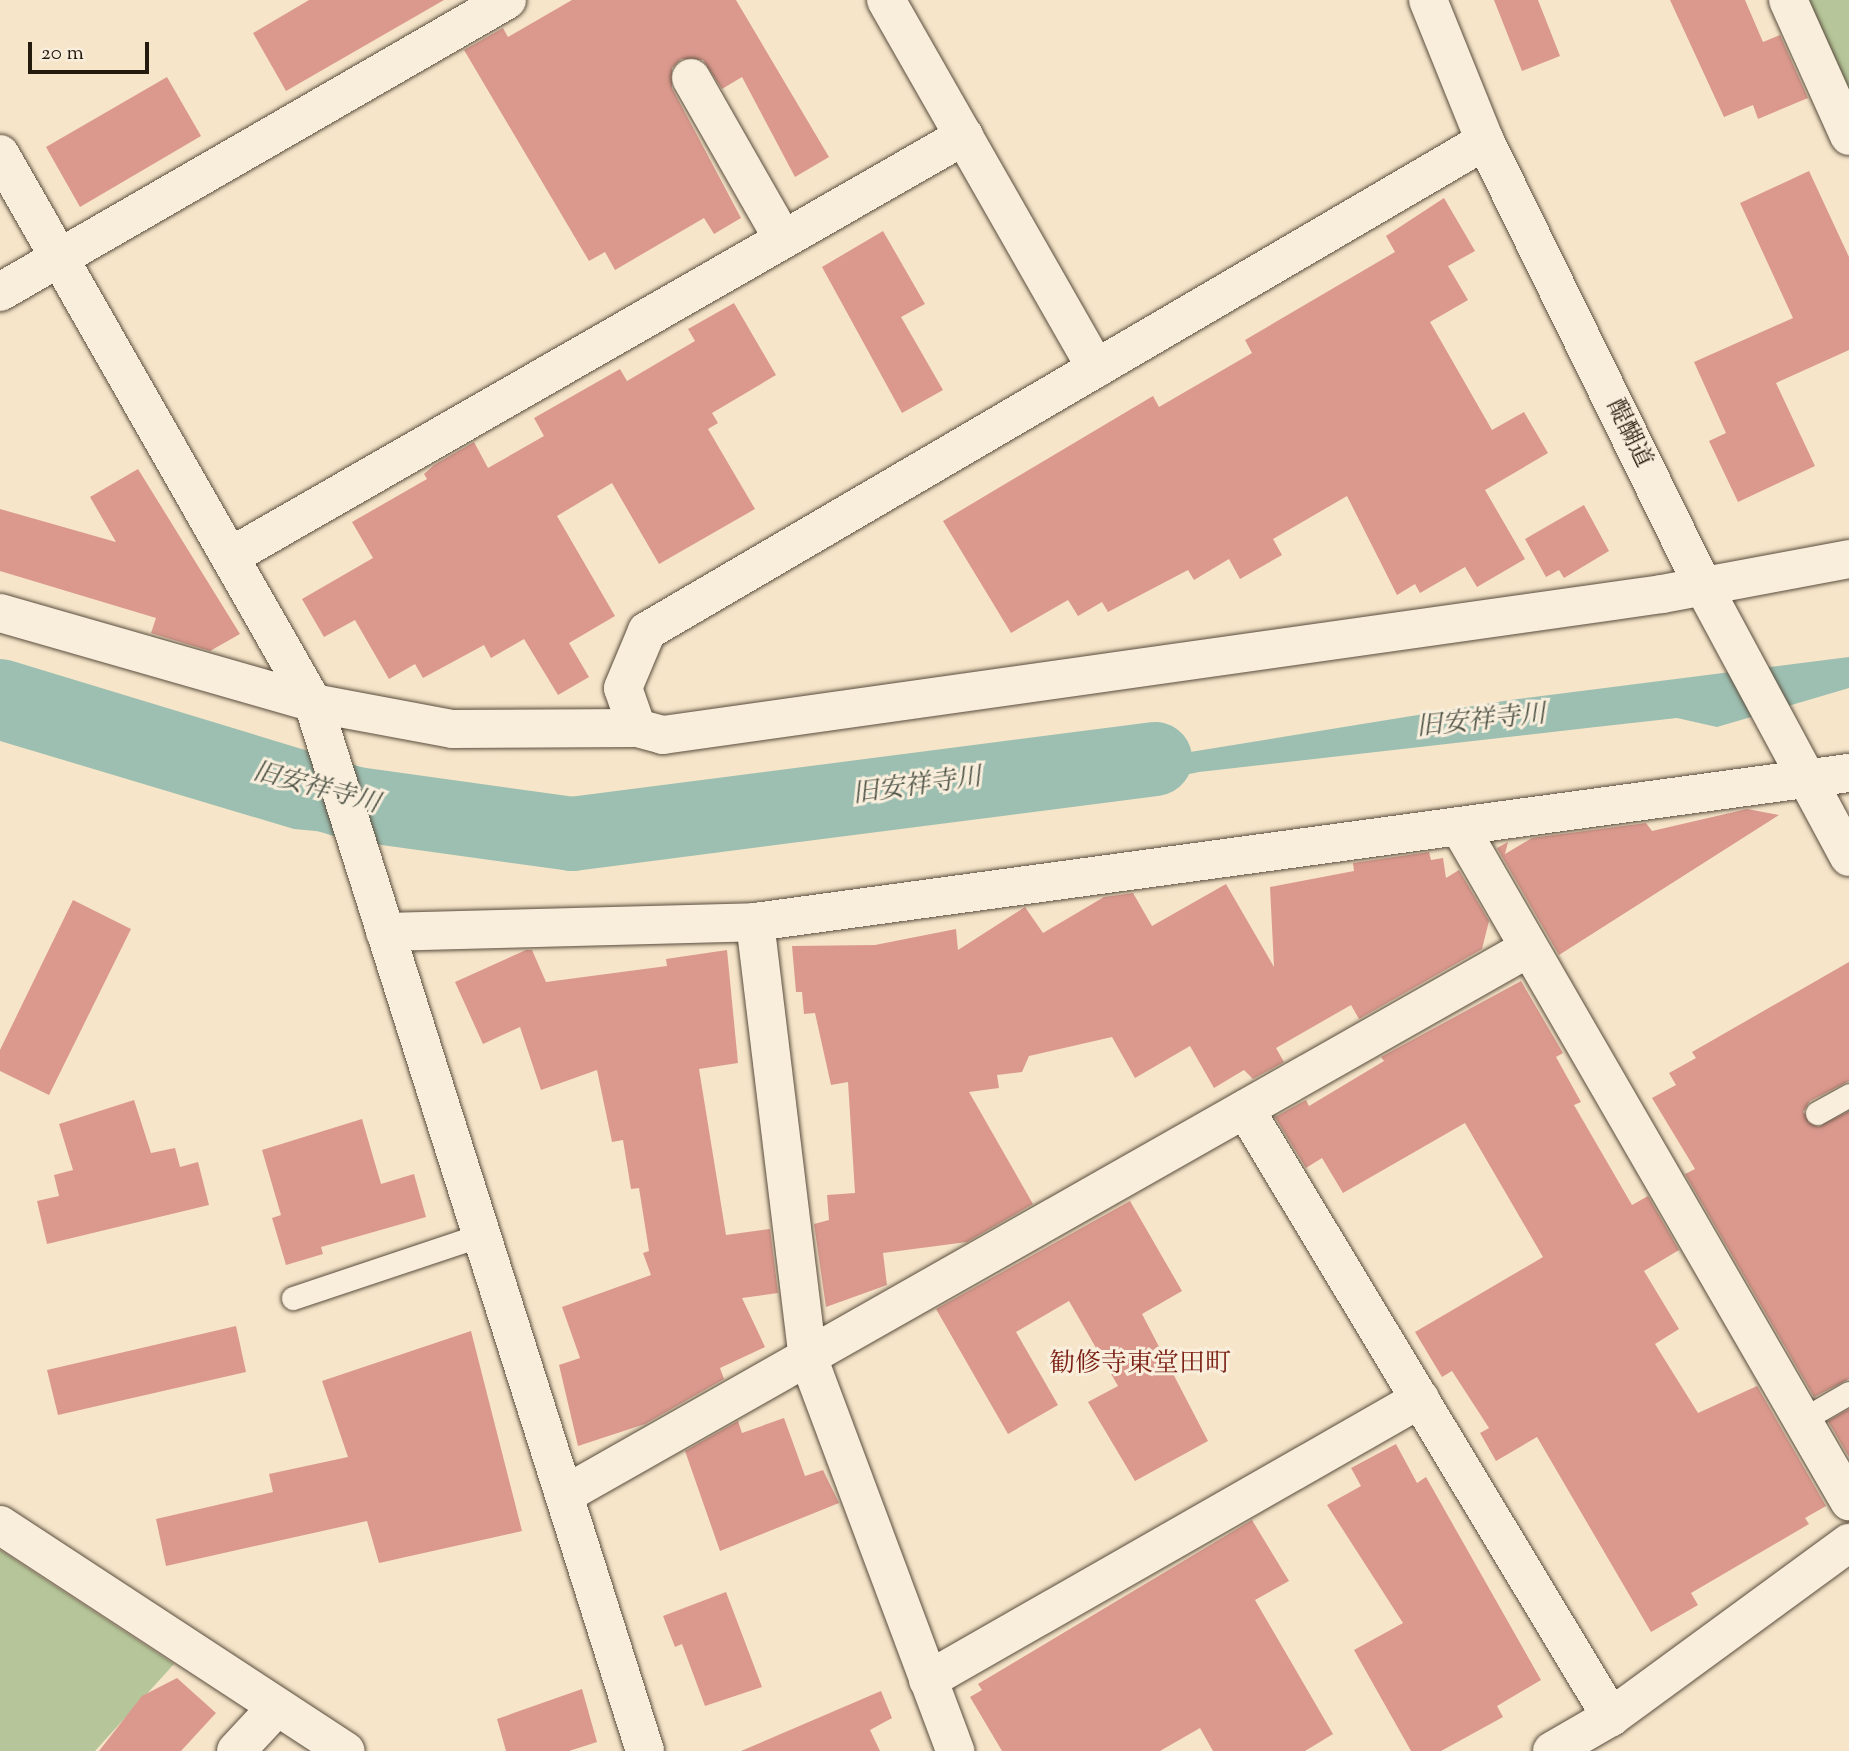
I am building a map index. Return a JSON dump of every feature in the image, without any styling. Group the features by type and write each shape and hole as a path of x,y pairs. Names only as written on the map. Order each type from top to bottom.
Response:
{"street":[{"path":"0,292 507,0"},
{"path":"886,0 1096,368"},
{"name":"醍醐道","path":"1428,0 1485,141 1702,584 1849,857"},
{"path":"1788,0 1849,136"},
{"path":"691,78 783,239"},
{"path":"231,556 964,136"},
{"path":"637,728 623,688 647,631 1485,141"},
{"path":"0,155 313,703 646,1751"},
{"path":"0,613 313,703 452,729 637,728 663,735 757,725 1702,584 1849,559"},
{"path":"385,932 755,922 1849,773"},
{"path":"1459,826 1849,1501"},
{"path":"755,922 808,1357 955,1751"},
{"path":"564,1495 1529,948"},
{"path":"1245,1109 1611,1717"},
{"path":"928,1680 1420,1399"},
{"path":"0,1525 275,1709 346,1751"},
{"path":"1552,1751 1611,1717 1849,1543"},
{"path":"236,1751 275,1709"}],"lane":[{"path":"1817,1112 1849,1095"},
{"path":"293,1298 481,1235"},
{"path":"1802,1420 1849,1393"}],"shaded area":[{"path":"1789,0 1849,0 1849,130"},
{"path":"0,1550 174,1664 95,1751 0,1751"}],"water":[{"path":"1849,657 1849,688 1717,727 1677,718 1587,728 1199,772 1057,802 907,815 795,837 571,855 294,829 0,741 0,712 190,770 397,818 523,820 628,835 728,827 1510,700"}],"building":[{"path":"309,0 444,0 286,91 253,33"},
{"path":"572,0 736,0 829,157 795,177 742,77 722,89 703,60 681,59 672,68 672,88 741,218 714,234 704,218 615,270 605,252 589,261 464,50 503,28 508,37"},
{"path":"1494,0 1538,0 1560,56 1522,71"},
{"path":"1670,0 1745,0 1763,42 1780,35 1808,98 1758,119 1753,105 1724,117"},
{"path":"167,77 201,136 80,207 46,147"},
{"path":"1809,171 1849,257 1849,350 1776,383 1815,466 1738,502 1709,441 1726,433 1694,362 1793,318 1740,203"},
{"path":"1444,198 1475,251 1448,266 1468,300 1430,322 1492,430 1524,412 1548,453 1485,490 1525,559 1477,587 1465,567 1420,593 1415,584 1397,595 1347,496 1273,539 1282,555 1240,579 1229,559 1194,580 1188,570 1108,612 1102,602 1078,616 1068,600 1011,633 943,521 1153,396 1159,407 1252,353 1245,340 1395,252 1386,236"},
{"path":"883,231 925,304 901,317 943,390 902,413 822,267"},
{"path":"734,303 776,375 712,413 718,423 708,429 755,509 659,564 612,483 557,516 615,616 569,643 589,677 558,695 524,639 491,658 484,645 423,678 415,664 389,679 355,620 324,637 302,599 373,558 352,522 427,479 424,474 434,465 474,442 488,468 544,436 534,418 620,369 627,381 695,341 688,329"},
{"path":"138,469 240,634 210,651 151,633 156,618 0,571 0,509 116,542 90,497"},
{"path":"1584,505 1609,551 1564,578 1559,570 1546,577 1525,539"},
{"path":"1747,809 1779,815 1559,955 1497,848 1508,842 1505,854 1532,838 1646,823 1652,831"},
{"path":"1429,852 1431,860 1443,858 1446,878 1459,870 1489,921 1482,949 1359,1019 1351,1005 1276,1048 1284,1062 1253,1079 1244,1070 1214,1088 1190,1046 1135,1078 1112,1037 1029,1056 1022,1072 997,1075 999,1088 969,1092 1033,1204 967,1242 883,1253 887,1285 826,1307 814,1224 829,1220 827,1195 855,1193 848,1082 831,1085 815,1013 804,1014 802,992 796,992 792,946 875,945 956,929 958,950 1025,907 1043,933 1104,897 1133,893 1152,926 1226,884 1274,967 1270,887 1354,871 1353,863"},
{"path":"73,900 131,929 49,1095 0,1071 0,1050"},
{"path":"526,950 532,950 546,982 667,966 666,959 727,950 738,1063 699,1069 726,1235 770,1229 778,1293 742,1298 765,1347 720,1368 724,1379 645,1424 578,1446 559,1365 580,1358 562,1307 651,1275 643,1253 649,1251 639,1188 631,1189 623,1140 612,1142 597,1070 541,1090 520,1027 483,1044 455,982"},
{"path":"1849,962 1849,1081 1810,1101 1803,1112 1818,1127 1849,1111 1849,1379 1814,1397 1685,1174 1695,1169 1652,1098 1676,1085 1669,1073 1696,1058 1692,1052"},
{"path":"1521,981 1563,1053 1556,1057 1581,1102 1574,1105 1632,1205 1648,1196 1679,1250 1644,1271 1679,1329 1655,1344 1698,1413 1757,1386 1826,1506 1805,1518 1809,1524 1691,1593 1698,1605 1651,1632 1537,1437 1496,1461 1480,1433 1489,1428 1452,1371 1442,1377 1415,1332 1543,1257 1465,1123 1343,1193 1322,1158 1306,1168 1275,1117 1306,1100 1309,1106 1384,1061 1381,1057"},
{"path":"134,1100 151,1153 175,1148 180,1167 198,1162 209,1205 47,1244 37,1201 59,1196 54,1175 73,1170 59,1124"},
{"path":"362,1119 381,1184 414,1174 426,1217 321,1247 323,1254 286,1265 272,1218 281,1215 262,1150"},
{"path":"1130,1201 1182,1291 1142,1314 1208,1441 1135,1481 1088,1402 1118,1386 1069,1301 1016,1332 1058,1405 1008,1434 936,1309"},
{"path":"236,1326 246,1372 58,1415 47,1370"},
{"path":"471,1331 522,1531 379,1563 367,1521 166,1566 156,1519 273,1492 269,1474 348,1457 322,1381"},
{"path":"1849,1409 1849,1457 1828,1421"},
{"path":"784,1418 805,1476 823,1470 839,1503 720,1551 685,1451 738,1421 742,1433"},
{"path":"1396,1444 1417,1483 1426,1477 1541,1680 1497,1706 1503,1717 1441,1751 1411,1751 1354,1650 1403,1623 1327,1505 1361,1486 1351,1468"},
{"path":"1252,1520 1289,1581 1255,1600 1333,1734 1305,1751 1213,1751 1200,1728 1160,1751 1002,1751 970,1697 982,1690 978,1684"},
{"path":"726,1592 762,1687 705,1706 682,1644 675,1647 663,1616"},
{"path":"177,1678 216,1713 181,1751 99,1751 142,1696"},
{"path":"582,1689 597,1742 569,1751 506,1751 497,1719"},
{"path":"881,1691 892,1718 870,1730 880,1751 741,1751"}],"waterway":[{"name":"旧安祥寺川","path":"0,696 356,804 572,834 1155,759"}],"district":[{"name":"勧修寺東堂田町","path":"1140,1365"}]}
